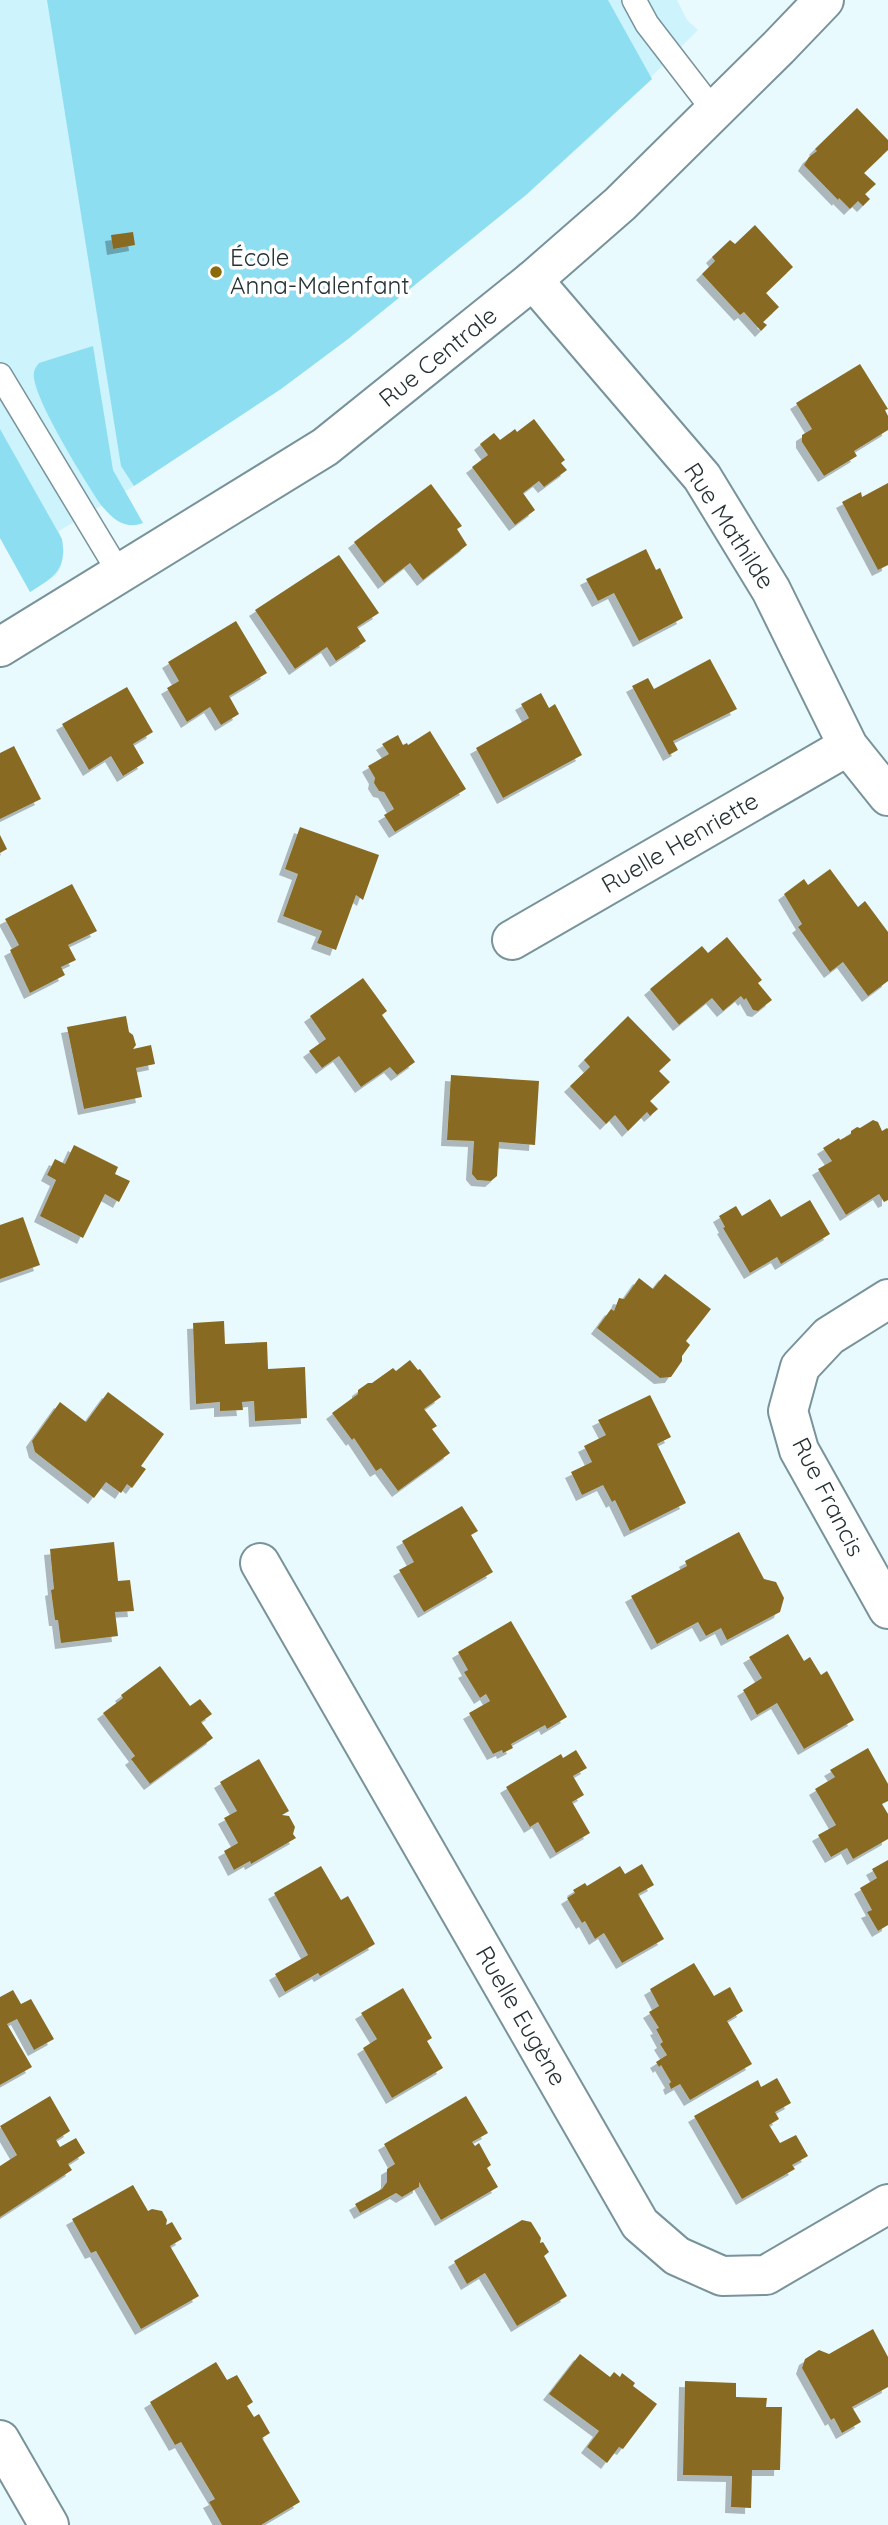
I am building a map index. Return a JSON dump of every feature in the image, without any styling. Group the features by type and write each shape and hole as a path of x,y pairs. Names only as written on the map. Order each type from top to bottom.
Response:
{"street":[{"name":"Rue Centrale","path":"0,647 325,447 533,281 620,204 824,0"},
{"name":"Rue Mathilde","path":"533,281 702,477 771,590 849,746 888,796"},
{"name":"Ruelle Henriette","path":"512,940 849,746"},
{"name":"Rue Francis","path":"888,1299 828,1335 800,1367 788,1411 799,1450 888,1609"},
{"name":"Ruelle Eugène","path":"260,1563 640,2224 677,2256 722,2276 766,2275 888,2204"},
{"path":"0,2440 49,2525"}],"lane":[{"path":"634,0 662,44 714,111"},
{"path":"0,375 120,574"}],"shaded area":[{"name":"École Anna-Malenfant","path":"0,0 677,0 687,20 698,30 597,131 526,195 348,339 281,389 134,486 59,531 64,550 61,567 56,575 30,592 0,538"},
{"name":"École Anna-Malenfant","path":"47,0 608,0 652,79 526,195 348,339 281,389 134,486 121,466"},
{"path":"93,346 113,470 143,523 136,525 119,522 101,505 52,423 34,378 39,363"},
{"path":"0,429 62,539 62,558 57,572 30,592 0,538"}],"building":[{"path":"857,108 888,140 888,150 864,173 876,184 865,194 870,199 863,206 858,201 850,209 804,165 817,151 815,149"},
{"path":"755,225 793,267 766,293 779,307 763,322 767,325 761,331 744,312 740,315 702,274 715,261 712,257 730,240 735,244"},
{"path":"133,232 135,245 113,249 111,235"},
{"path":"860,364 888,409 885,410 888,430 854,451 857,456 824,476 802,442 802,435 812,429 796,403"},
{"path":"534,419 565,460 561,463 567,470 544,487 539,481 523,493 535,510 515,525 472,467 488,455 480,444 494,433 500,440 515,429 517,432"},
{"path":"888,483 888,565 878,570 842,502 861,492 862,497"},
{"path":"431,484 462,526 457,529 467,545 423,580 410,563 384,583 354,542"},
{"path":"646,549 656,570 660,568 683,618 639,641 614,593 598,601 586,579"},
{"path":"339,555 379,613 357,627 366,641 336,661 327,647 295,669 255,610"},
{"path":"236,621 267,673 229,696 239,714 221,725 210,707 187,722 167,688 179,681 168,662"},
{"path":"710,659 737,709 673,741 678,750 669,755 632,686 648,678 654,689"},
{"path":"127,687 153,732 133,744 144,763 123,776 111,756 89,770 62,724"},
{"path":"541,693 549,708 555,704 582,755 503,798 476,748 529,718 521,704"},
{"path":"430,731 466,789 395,832 384,815 394,809 384,792 379,791 374,783 375,778 368,766 389,754 382,744 398,735 403,745 408,745"},
{"path":"14,746 41,799 0,819 0,753"},
{"path":"300,827 379,855 363,900 356,895 336,950 317,943 322,931 283,916 298,874 285,869"},
{"path":"0,835 7,849 0,853"},
{"path":"830,869 858,907 865,901 888,932 888,981 868,996 843,962 830,972 798,927 802,924 784,894 804,879 808,885"},
{"path":"72,884 97,931 68,945 76,960 61,967 65,975 30,993 10,950 19,945 5,919"},
{"path":"727,937 762,980 758,983 772,1000 758,1011 753,1010 746,998 744,1000 741,996 723,1011 712,998 679,1025 650,989 702,946 708,953"},
{"path":"363,978 387,1011 382,1015 415,1062 397,1075 390,1067 361,1087 339,1056 322,1068 309,1051 326,1039 310,1016"},
{"path":"126,1016 129,1032 136,1045 133,1049 151,1045 155,1064 136,1068 142,1097 84,1109 67,1027"},
{"path":"628,1016 671,1060 659,1071 670,1082 650,1101 658,1109 650,1116 647,1112 628,1131 615,1115 606,1124 570,1086 590,1067 584,1060"},
{"path":"451,1075 539,1081 535,1145 499,1142 497,1176 491,1181 477,1180 472,1174 474,1141 447,1140"},
{"path":"873,1120 878,1122 882,1131 888,1129 888,1200 884,1202 879,1194 846,1215 818,1169 832,1161 823,1148"},
{"path":"74,1145 118,1167 115,1174 130,1181 119,1202 105,1194 83,1238 40,1216 56,1180 47,1175 55,1159 65,1164"},
{"path":"770,1199 781,1217 810,1200 830,1234 781,1264 777,1257 750,1273 723,1228 725,1227 719,1216 736,1206 742,1216"},
{"path":"23,1217 40,1265 0,1279 0,1225"},
{"path":"665,1274 711,1309 686,1341 690,1345 671,1377 660,1378 597,1328 611,1309 614,1311 619,1298 624,1299 639,1278 653,1289"},
{"path":"224,1321 225,1344 267,1342 268,1369 305,1367 307,1418 255,1421 254,1401 242,1402 243,1410 220,1411 220,1402 196,1404 193,1323"},
{"path":"410,1360 441,1397 424,1409 437,1426 432,1429 450,1453 398,1491 381,1468 376,1471 354,1438 352,1440 332,1413 368,1383 393,1368 396,1371"},
{"path":"108,1392 164,1434 141,1466 146,1469 132,1488 127,1484 121,1493 106,1482 94,1498 35,1452 32,1441 60,1402 86,1422"},
{"path":"650,1395 671,1437 657,1444 686,1503 630,1531 615,1500 612,1502 603,1485 582,1495 571,1472 592,1462 584,1446 606,1435 598,1420"},
{"path":"462,1506 478,1531 471,1535 493,1572 424,1612 399,1570 414,1562 402,1541"},
{"path":"739,1532 764,1579 776,1582 784,1598 780,1612 727,1640 721,1628 706,1636 698,1622 657,1644 631,1596 687,1566 685,1561"},
{"path":"114,1542 118,1581 130,1580 134,1611 115,1612 118,1636 61,1643 51,1590 54,1589 50,1549"},
{"path":"511,1621 567,1717 547,1729 545,1725 511,1744 513,1748 503,1753 502,1750 493,1754 469,1713 490,1701 486,1694 480,1698 464,1672 468,1670 458,1652"},
{"path":"788,1634 804,1661 810,1657 821,1675 827,1671 854,1720 804,1749 777,1703 757,1715 743,1690 762,1678 749,1657"},
{"path":"160,1666 190,1706 200,1699 212,1714 201,1722 213,1738 150,1784 131,1759 135,1756 103,1713 123,1698 121,1695"},
{"path":"868,1748 888,1784 888,1801 882,1804 888,1814 888,1839 853,1859 847,1848 831,1857 818,1835 836,1825 815,1789 835,1777 830,1770"},
{"path":"576,1750 587,1768 573,1776 584,1795 572,1802 590,1833 556,1853 538,1822 530,1827 506,1787 561,1754 563,1758"},
{"path":"259,1759 289,1811 282,1815 289,1816 295,1827 293,1834 296,1838 251,1864 250,1861 234,1870 224,1851 238,1843 224,1818 237,1811 220,1782"},
{"path":"888,1860 888,1925 878,1931 867,1912 872,1910 860,1888 877,1878 872,1869"},
{"path":"642,1864 654,1885 638,1894 664,1939 622,1963 604,1933 595,1939 567,1898 575,1893 573,1890 585,1883 587,1886 620,1866 625,1874"},
{"path":"321,1866 341,1900 348,1896 375,1944 320,1976 318,1973 285,1992 275,1974 308,1955 274,1893"},
{"path":"694,1963 714,1996 730,1987 743,2011 727,2021 752,2064 690,2100 680,2084 671,2089 671,2082 661,2065 659,2067 656,2062 667,2055 660,2044 663,2042 656,2029 659,2028 649,2012 659,2006 650,1989"},
{"path":"403,1988 432,2038 427,2041 443,2068 392,2098 363,2048 377,2039 361,2013"},
{"path":"13,1990 21,2004 31,1999 54,2039 34,2050 17,2019 7,2024 32,2067 0,2085 0,1997"},
{"path":"777,2078 791,2103 775,2112 779,2119 769,2125 780,2143 796,2135 808,2156 792,2165 795,2169 742,2199 694,2116 758,2080 761,2087"},
{"path":"50,2096 70,2131 56,2140 60,2147 76,2138 85,2153 68,2164 72,2170 0,2217 0,2166 17,2155 0,2126"},
{"path":"466,2096 488,2133 472,2142 475,2146 479,2143 491,2165 487,2168 498,2187 441,2220 419,2182 419,2187 402,2197 396,2193 360,2213 355,2204 382,2189 387,2182 387,2169 395,2164 384,2144"},
{"path":"133,2185 148,2211 162,2211 167,2220 166,2225 172,2222 182,2239 170,2246 199,2296 141,2329 96,2251 91,2253 72,2219"},
{"path":"522,2220 531,2222 541,2238 540,2243 543,2242 549,2252 544,2256 567,2296 517,2326 485,2273 467,2284 454,2261"},
{"path":"873,2329 888,2357 888,2387 852,2407 861,2422 842,2433 834,2418 831,2420 802,2368 805,2359 819,2350 829,2354"},
{"path":"580,2354 610,2377 614,2372 620,2377 622,2373 635,2383 633,2386 657,2404 623,2449 619,2447 607,2463 587,2447 599,2431 549,2394"},
{"path":"216,2362 227,2380 237,2375 253,2402 247,2406 254,2417 259,2414 270,2433 262,2438 300,2502 261,2525 222,2525 209,2502 215,2499 181,2442 175,2445 150,2402"},
{"path":"685,2381 736,2383 736,2397 767,2398 766,2407 782,2407 780,2470 752,2470 751,2508 731,2507 732,2476 683,2475"}],"place":[{"name":"École Anna-Malenfant","path":"216,272"}]}
